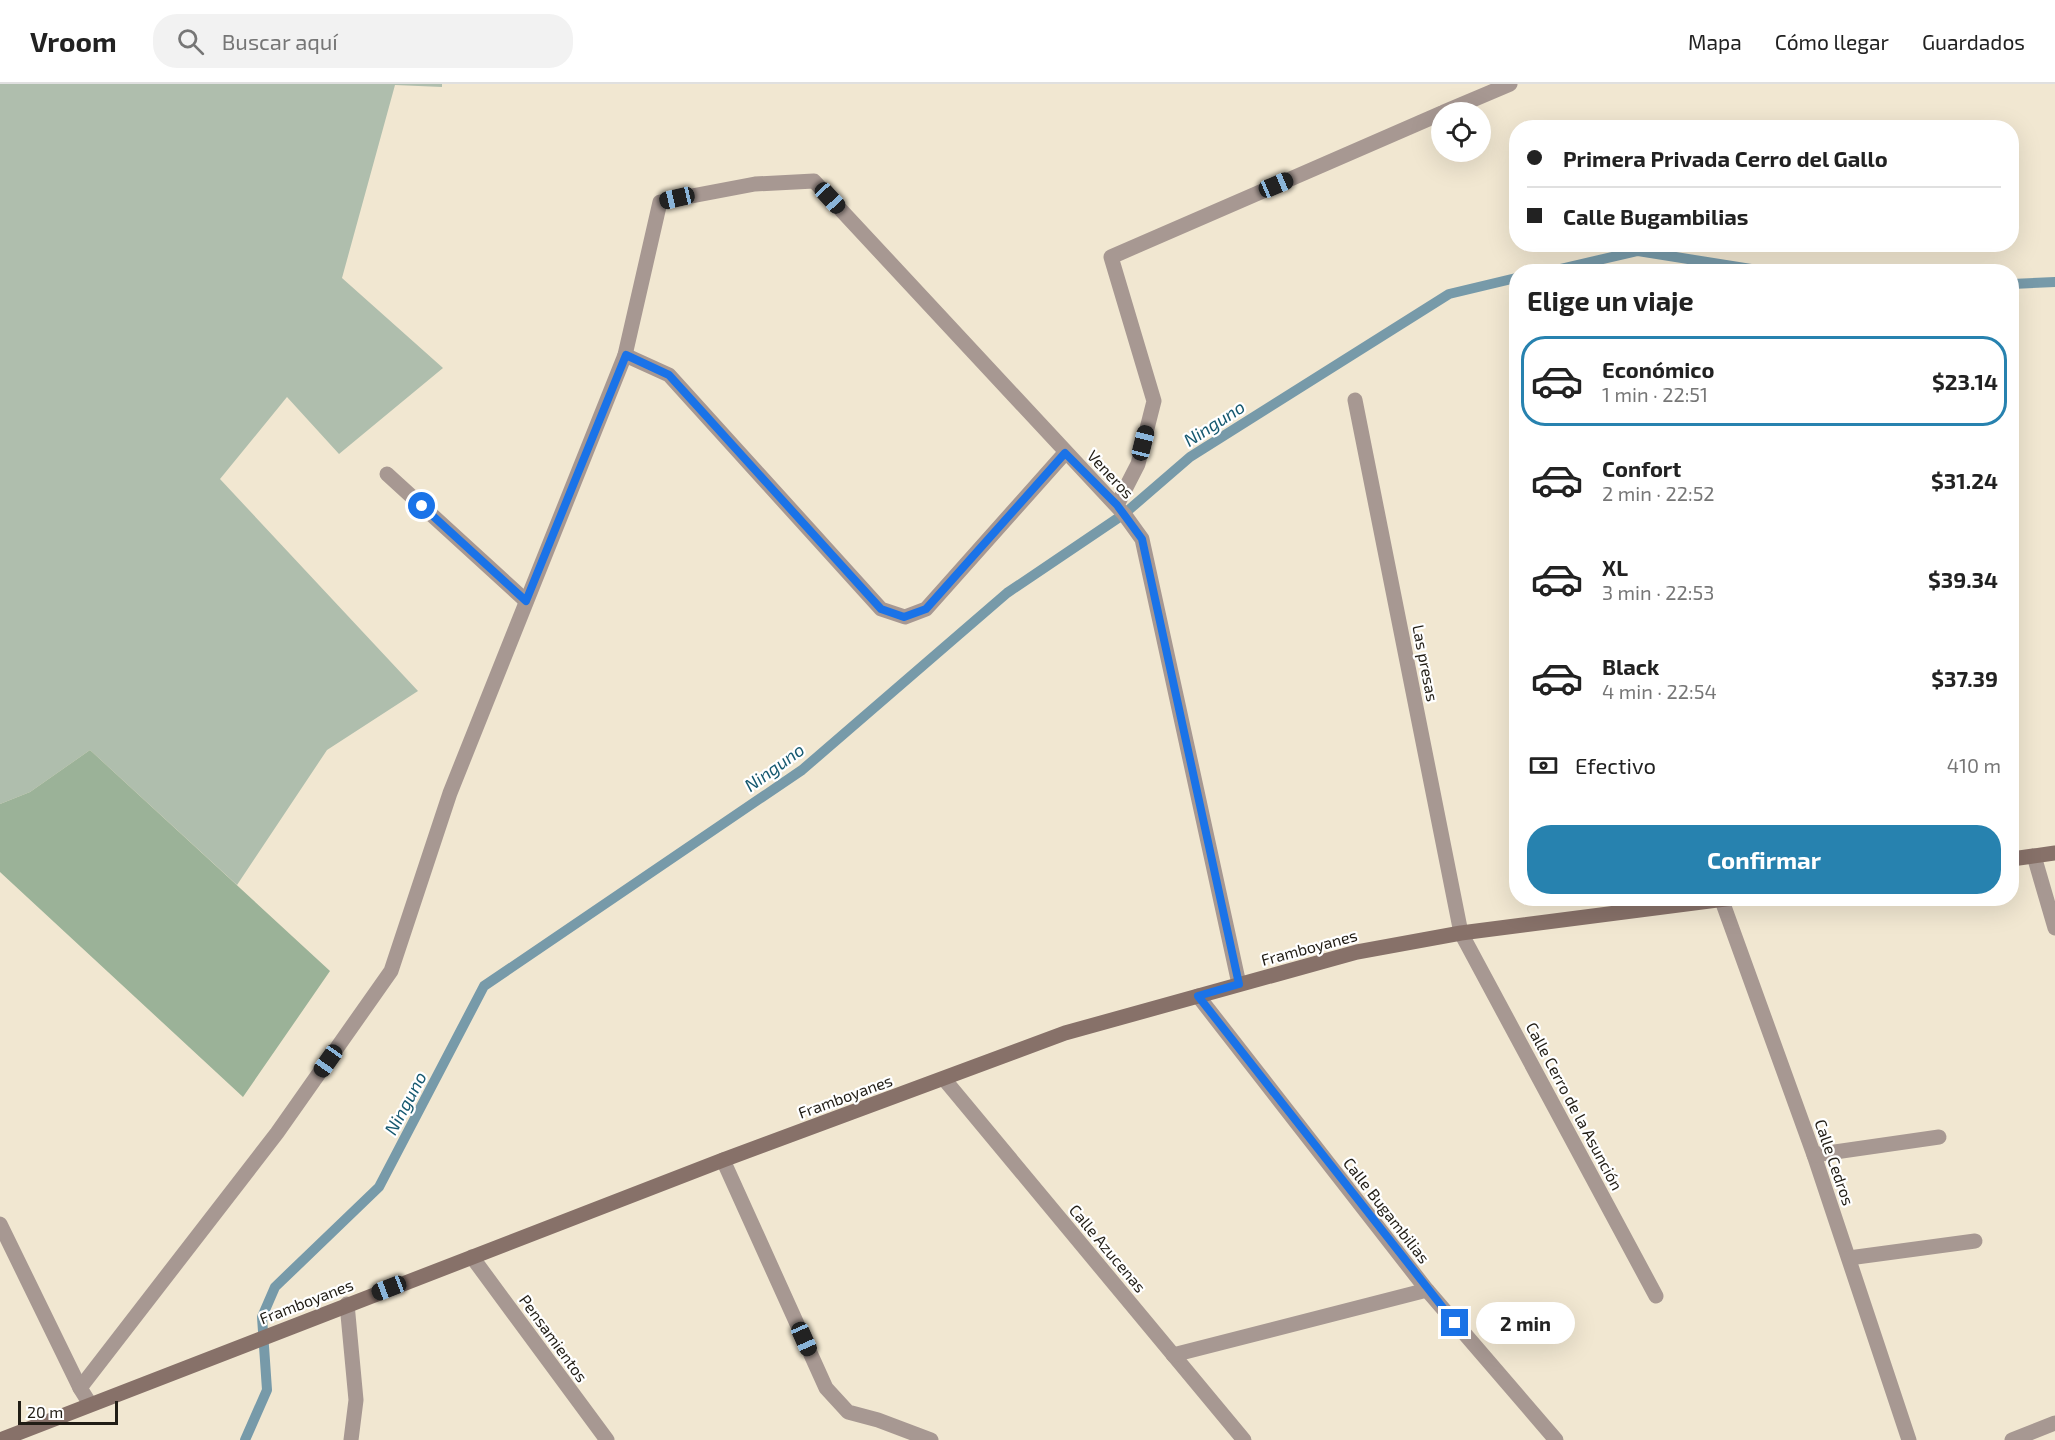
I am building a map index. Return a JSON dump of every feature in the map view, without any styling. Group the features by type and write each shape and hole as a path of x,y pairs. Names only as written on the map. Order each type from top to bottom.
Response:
{"main road":[{"path":"2019,858 2055,853"},
{"name":"Framboyanes","path":"0,1440 723,1160 1065,1032 1357,952 1461,933 1671,906"}],"street":[{"path":"1468,102 1509,84"},
{"path":"1117,505 1138,464 1154,401 1111,256 1431,118"},
{"name":"Veneros","path":"626,355 660,202 755,184 814,181 1065,453 1117,505 1142,539 1239,984"},
{"path":"80,1388 277,1133 391,971 450,793 626,355 669,375 881,609 904,617 926,609 1065,453"},
{"name":"Las presas","path":"1355,399 1461,933"},
{"path":"387,474 526,601"},
{"path":"2034,856 2055,928"},
{"name":"Calle Cedros","path":"1727,906 1910,1440"},
{"name":"Calle Cerro de la Asunción","path":"1461,933 1656,1296"},
{"name":"Calle Bugambilias","path":"1198,996 1427,1290 1556,1440"},
{"name":"Calle Azucenas","path":"944,1079 1244,1440"},
{"path":"1814,1155 1939,1137"},
{"path":"723,1160 826,1388 848,1412 878,1420 931,1440"},
{"path":"0,1224 90,1404"},
{"path":"1849,1258 1975,1241"},
{"name":"Pensamientos","path":"472,1257 607,1440"},
{"path":"1173,1355 1427,1290"},
{"path":"347,1305 356,1400 351,1440"},
{"path":"2012,1440 2055,1423"}],"green space":[{"path":"0,84 442,84 442,87 395,85 342,278 443,368 339,454 287,397 220,479 418,691 327,750 237,885 90,750 30,792 0,804"},
{"path":"90,750 330,971 243,1097 0,872 0,804 30,792"}],"waterway":[{"name":"Ninguno","path":"1582,264 1634,252"},
{"name":"Ninguno","path":"1644,252 1720,264"},
{"name":"Ninguno","path":"245,1440 267,1390 262,1317 275,1287 379,1187 484,986 802,770 1007,593 1124,514 1190,457 1449,294 1509,280"},
{"name":"Ninguno","path":"2019,284 2055,282"}],"route":[{"path":"422,506 526,601 626,355 669,375 881,609 904,617 926,609 1065,453 1117,505 1142,539 1239,984 1198,996 1455,1323"}]}
